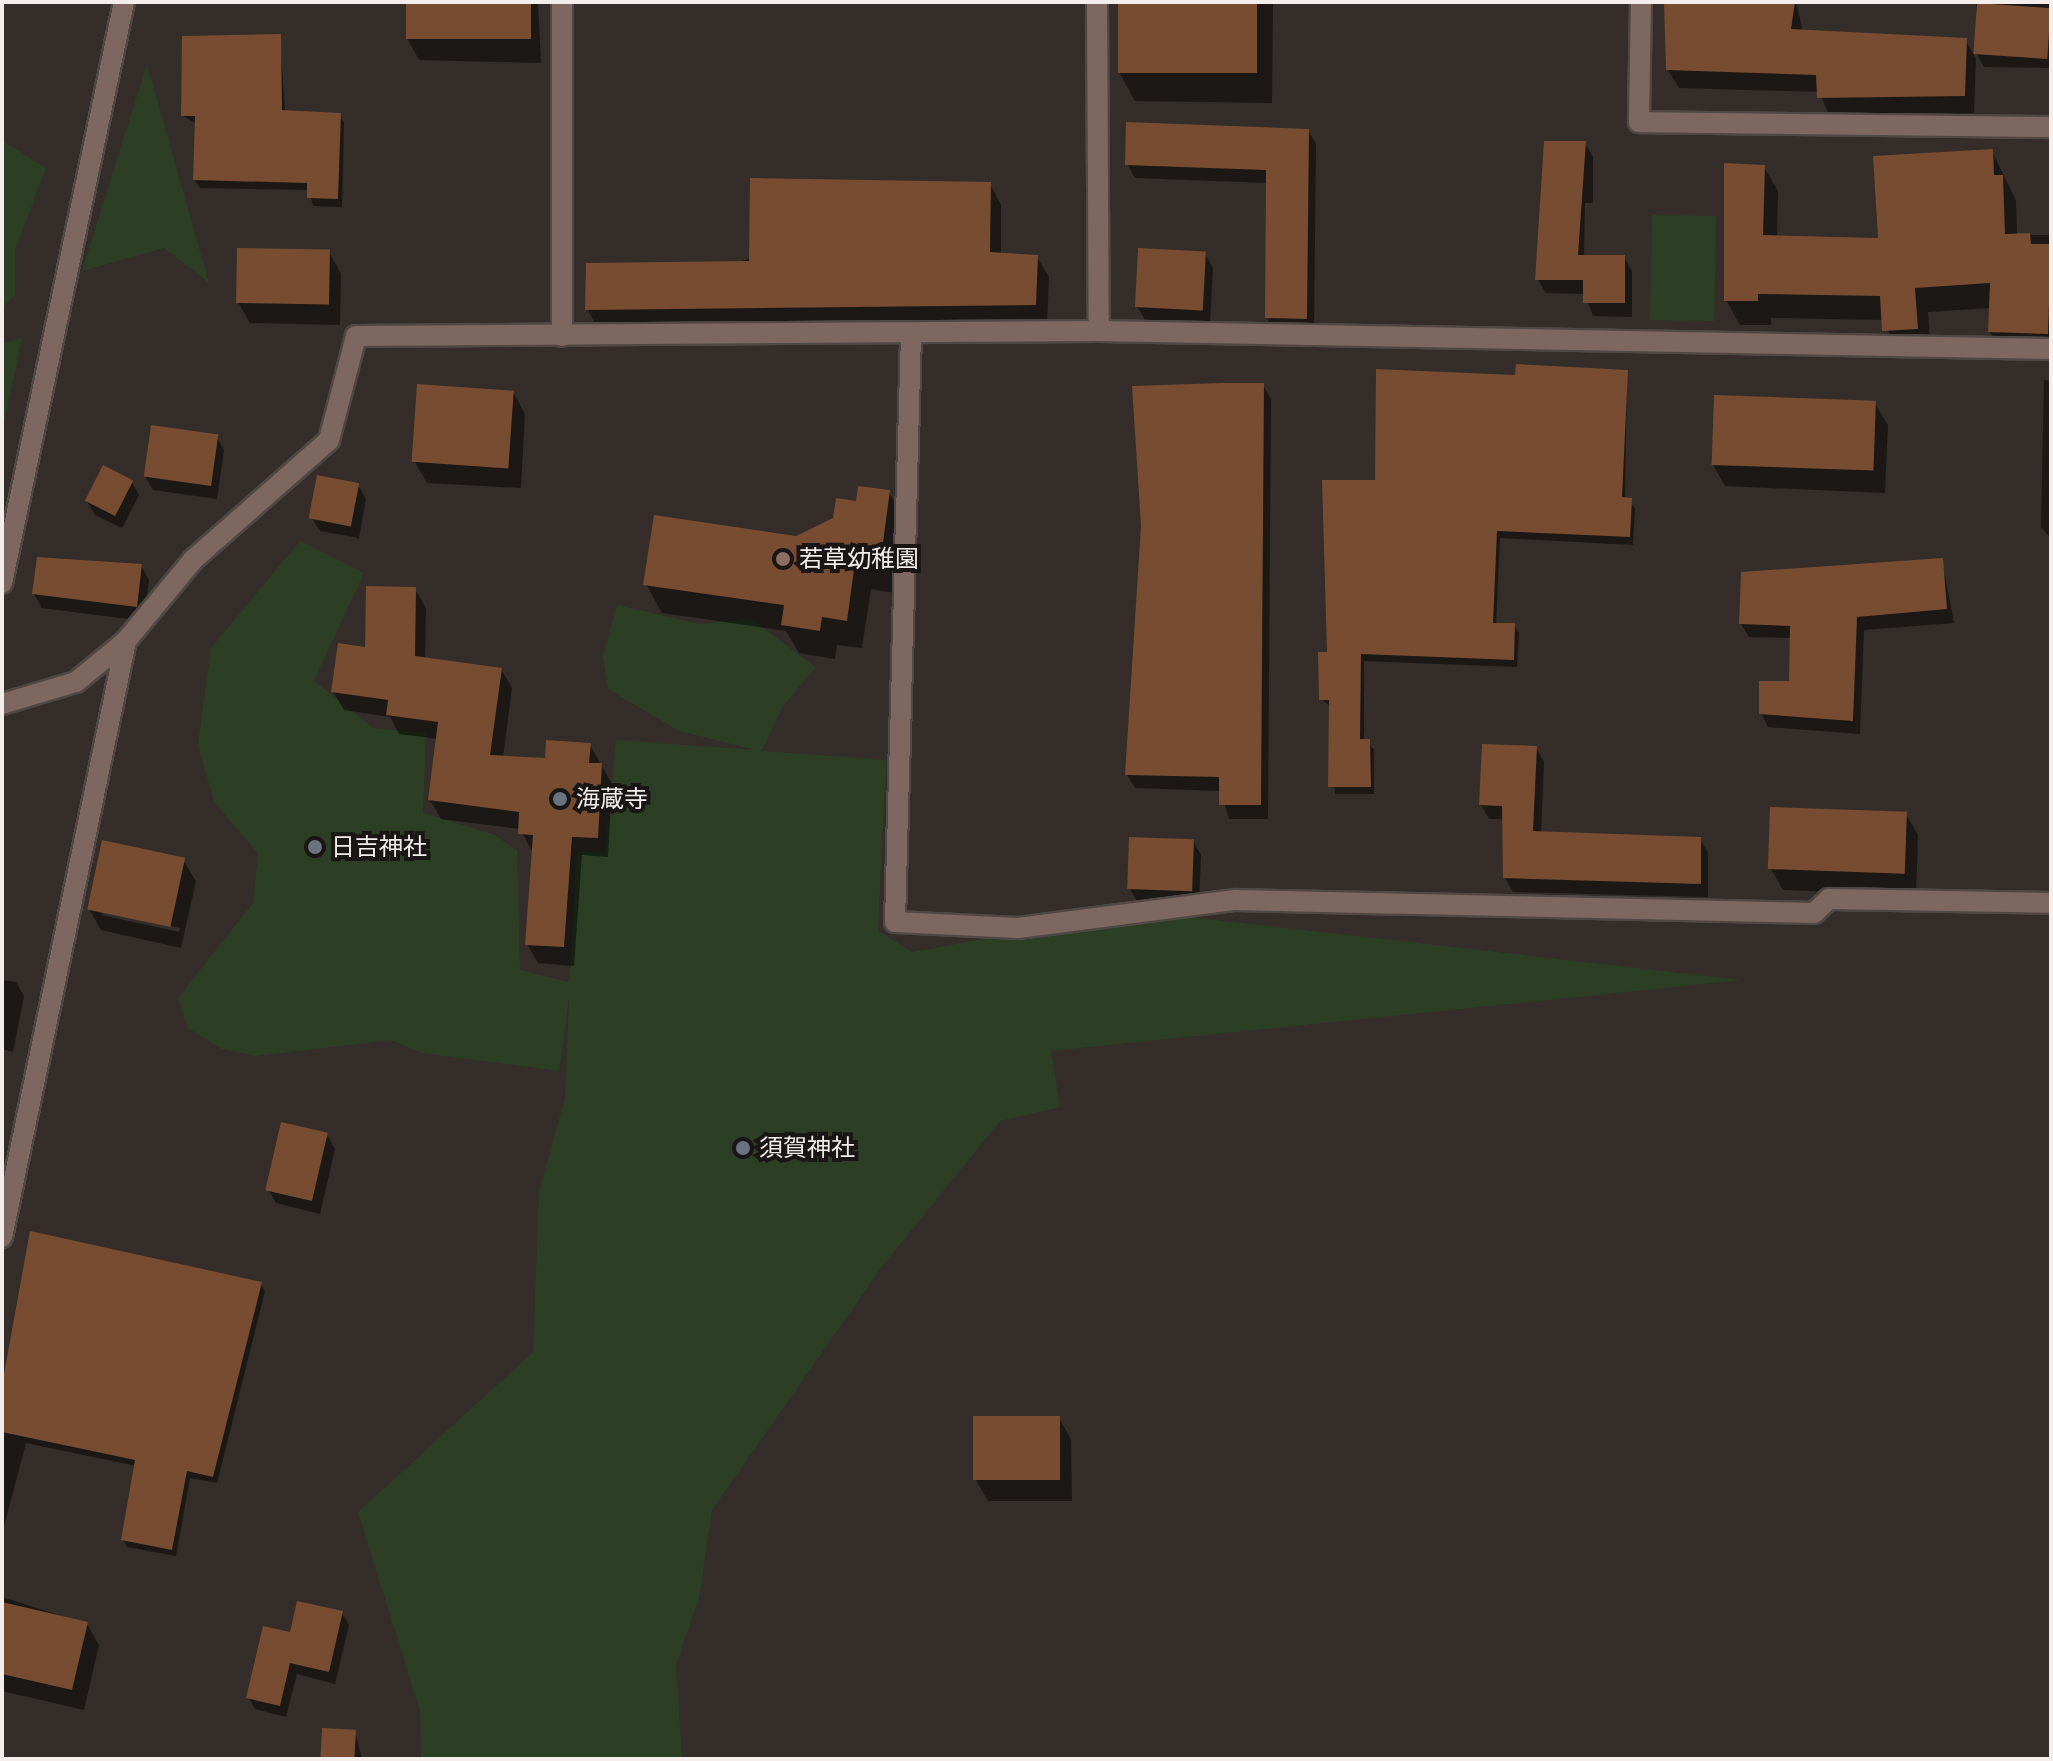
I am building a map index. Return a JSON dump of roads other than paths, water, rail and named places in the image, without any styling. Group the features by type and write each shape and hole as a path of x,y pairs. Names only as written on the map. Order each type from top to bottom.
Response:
{"street":[{"path":"2,583 124,2"},
{"path":"562,2 562,336"},
{"path":"1097,2 1099,331"},
{"path":"1641,2 1639,122 2051,127"},
{"path":"2,704 76,682 126,641 193,560 329,440 356,336 1099,331 2051,349"},
{"path":"911,334 895,922 1018,928 1235,900 1814,913 1829,899 2051,903"},
{"path":"2,1237 126,641"}],"place":[{"name":"若草幼稚園","path":"783,559"},
{"name":"海蔵寺","path":"560,799"},
{"name":"日吉神社","path":"315,847"},
{"name":"須賀神社","path":"743,1148"}]}
